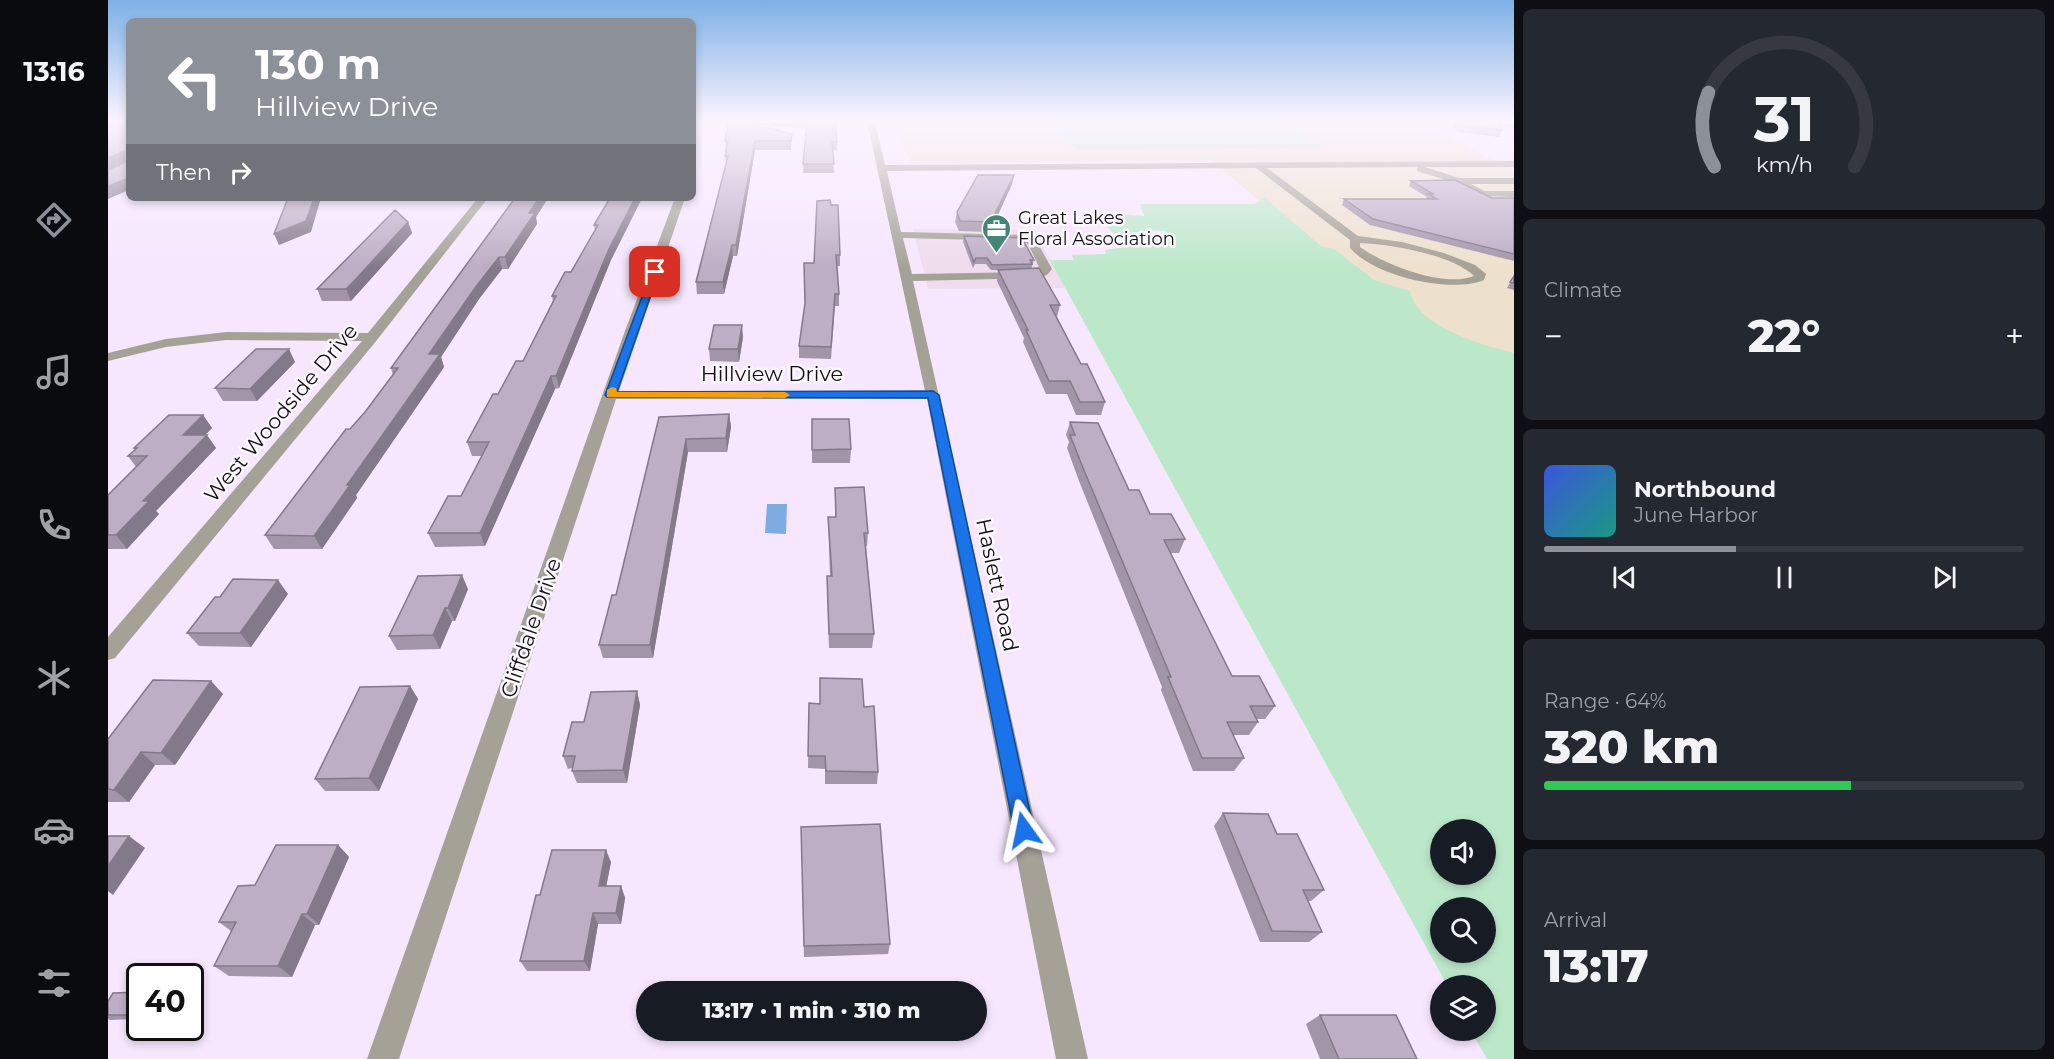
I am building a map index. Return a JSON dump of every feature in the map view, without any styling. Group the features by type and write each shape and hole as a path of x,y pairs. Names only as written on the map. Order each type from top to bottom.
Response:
{"street":[{"name":"Haslett Road","path":"884,170 1072,1059"},
{"path":"1265,170 1356,239 1373,239 1458,261 1475,269 1480,274 1480,278 1467,283 1448,283 1383,266 1359,252 1354,246 1356,239"},
{"path":"1425,170 1459,181 1483,194 1514,194"},
{"path":"1459,181 1514,181"},
{"name":"West Woodside Drive","path":"108,652 372,337 481,201"},
{"name":"Cliffdale Drive","path":"383,1059 679,201"},
{"path":"898,235 1024,238 1032,242 1046,269 1043,273 1034,275 908,278"},
{"path":"108,357 166,343 226,336 372,337"},
{"name":"Hillview Drive","path":"611,395 933,395"}],"shaded area":[{"path":"1223,170 1514,170 1514,377 1494,361 1448,361"},
{"path":"913,229 1034,230 1066,288 928,289"}],"green space":[{"path":"1265,198 1321,246 1334,249 1374,280 1410,291 1415,304 1424,315 1437,324 1469,339 1514,353 1514,1059 1487,1059 1477,1041 1496,1041 1496,975 1442,975 1435,963 1496,963 1496,897 1430,897 1430,954 1050,260 1074,260 1072,255 1106,254 1105,250 1151,243 1168,236 1165,231 1114,234 1099,218 1101,213 1144,216 1140,204 1254,204"}],"water":[{"path":"767,504 787,504 786,534 765,533"}],"building":[{"path":"108,170 126,170 126,179 108,186"},
{"path":"724,170 750,170 736,245 732,245 723,282 696,282"},
{"path":"978,175 1014,175 991,222 960,221 957,212"},
{"path":"1455,180 1492,198 1514,198 1514,254 1373,219 1344,199 1437,199 1428,194 1433,194 1411,181"},
{"path":"830,200 831,205 838,205 840,255 836,255 839,294 835,294 831,347 799,346 805,303 804,263 814,263 817,201"},
{"path":"287,201 313,201 306,221 274,234"},
{"path":"513,201 537,201 529,213 535,213 505,257 499,257 429,354 440,354 347,485 350,485 314,536 265,535 346,429 350,429 365,412 398,368 391,368"},
{"path":"608,201 633,201 609,249 556,376 551,376 480,533 428,533 448,496 461,496 489,442 467,442 493,394 498,394 516,361 523,361 556,296 552,296 565,272 571,272 598,225 594,225"},
{"path":"395,210 408,222 356,279 346,289 317,289"},
{"name":"Great Lakes Floral Association","path":"964,236 1022,238 1034,260 1030,260 1032,264 992,265 987,258 976,258 974,262"},
{"path":"1039,268 1060,305 1050,305 1081,364 1087,364 1105,402 1080,402 1070,381 1049,381 1026,330 1028,330 998,270"},
{"path":"714,325 742,325 738,349 709,349"},
{"path":"256,349 289,349 250,389 215,388"},
{"path":"729,414 726,438 686,439 650,645 599,645 612,595 616,595 659,417"},
{"path":"169,415 203,415 183,435 207,435 143,501 149,501 116,535 108,535 108,495 147,456 128,456 137,448 134,448"},
{"path":"812,419 849,419 851,449 812,450"},
{"path":"1070,422 1098,423 1129,490 1139,490 1150,514 1171,514 1185,539 1164,540 1232,676 1259,676 1275,706 1250,706 1258,722 1227,722 1244,758 1202,758 1168,677 1171,677 1070,435 1075,435"},
{"path":"864,487 868,533 864,533 874,634 829,634 827,576 832,576 828,517 836,517 835,488"},
{"path":"462,575 433,635 389,636 418,576"},
{"path":"233,579 278,580 240,633 187,633 215,597 220,597"},
{"path":"820,678 862,679 864,707 874,706 878,772 826,771 825,756 808,756 809,703 820,704"},
{"path":"153,680 211,681 161,753 141,752 114,790 108,789 108,739"},
{"path":"410,686 369,778 315,779 360,687"},
{"path":"637,691 623,770 572,771 575,756 563,756 572,722 584,722 591,692"},
{"path":"1223,813 1268,814 1277,834 1297,834 1324,890 1303,890 1322,932 1272,931"},
{"path":"880,824 890,944 804,946 801,827"},
{"path":"108,836 129,836 108,866"},
{"path":"276,845 338,845 307,914 302,914 278,966 214,966 236,922 219,922 238,886 255,885"},
{"path":"552,850 606,850 599,886 621,886 616,913 593,913 584,961 520,961 536,895 540,895"},
{"path":"126,992 126,1015 108,1015 108,1001 113,993"},
{"path":"1320,1015 1396,1015 1417,1059 1339,1059"}],"slow traffic":[{"path":"612,390 611,395 785,395"}],"place":[{"name":"Great Lakes Floral Association","path":"997,254"}],"route":[{"path":"655,272 611,395 933,395 1024,830"}]}
